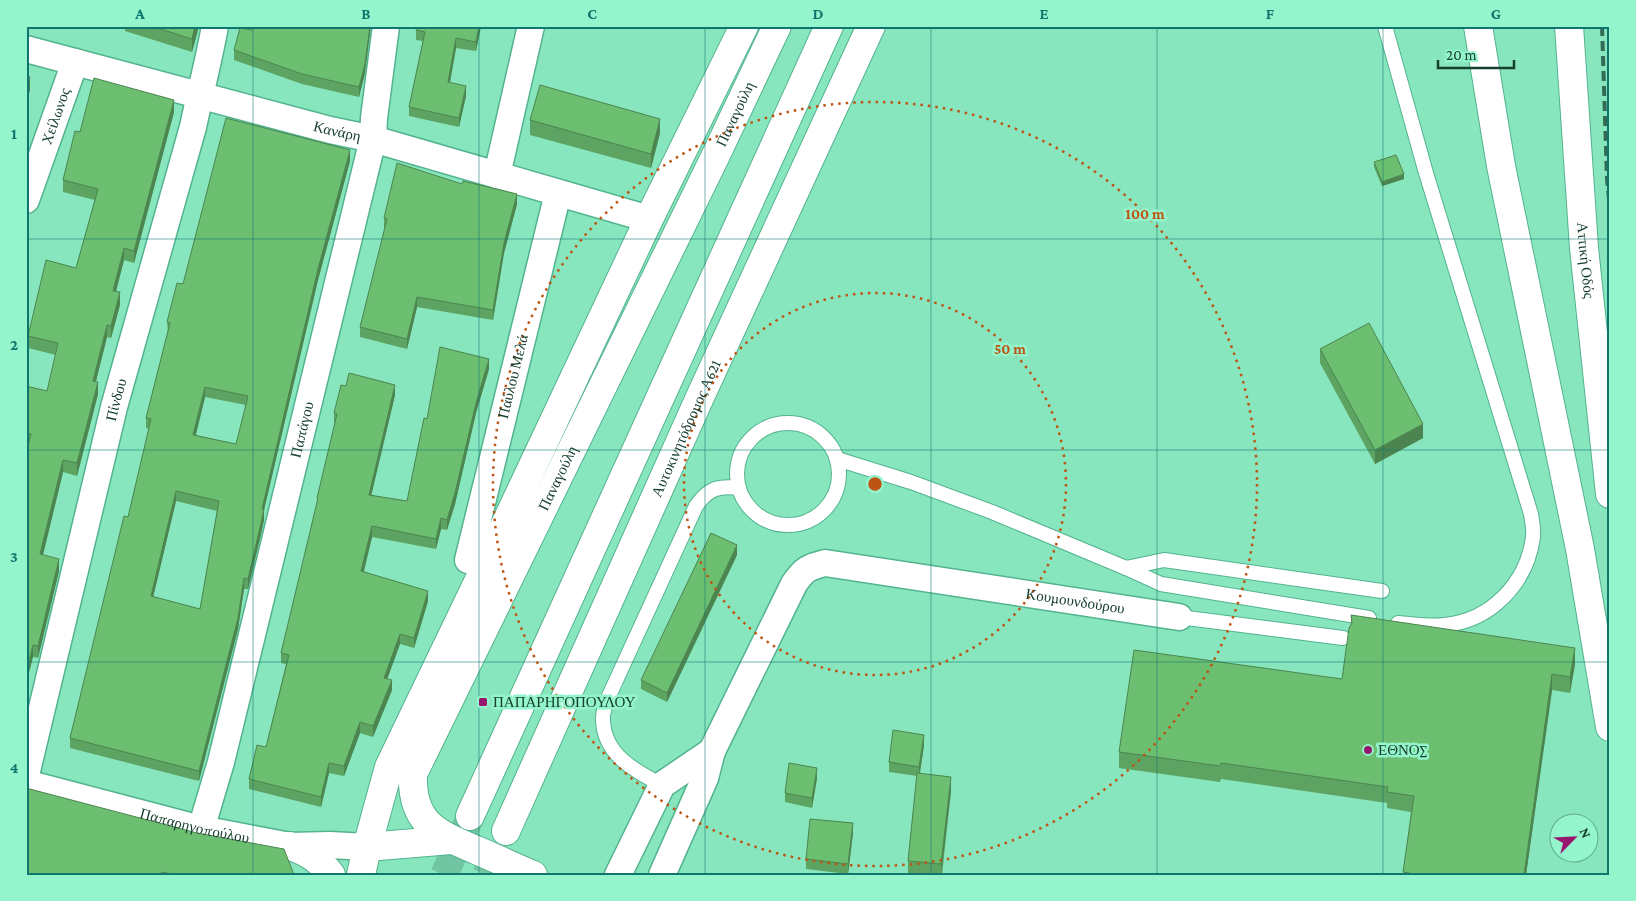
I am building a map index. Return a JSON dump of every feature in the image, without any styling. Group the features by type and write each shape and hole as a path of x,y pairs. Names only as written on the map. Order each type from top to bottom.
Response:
{"main road":[{"name":"Παναγούλη","path":"361,875 366,848 389,766 649,219 744,26"},
{"name":"Παναγούλη","path":"533,875 436,832 418,811 414,799 413,774 714,159 777,26"},
{"path":"470,816 829,26"},
{"name":"Αυτοκινητόδρομος Α621","path":"506,831 700,397 871,26"},
{"path":"1478,26 1501,166 1580,549 1610,727"},
{"name":"Αττική Οδός","path":"1569,26 1584,248 1610,494"},
{"path":"366,848 451,840"},
{"path":"290,846 308,852 325,866 331,875"}],"street":[{"name":"Πίνδου","path":"26,775 114,407 193,127 215,26"},
{"name":"Παπάγου","path":"201,829 221,762 373,139 386,26"},
{"path":"496,175 531,26"},
{"name":"Κανάρη","path":"26,49 330,130 373,139 649,219"},
{"name":"Χείλωνος","path":"26,200 75,62"},
{"name":"Παύλου Μελά","path":"468,560 558,193"},
{"name":"Κουμουνδούρου","path":"712,750 794,584 800,575 809,568 825,563 1179,617"},
{"path":"618,875 662,786 712,750"},
{"path":"662,875 705,778 712,750"},
{"name":"Παπαρηγοπούλου","path":"26,783 201,829 290,846 330,845 366,848"}],"lane":[{"path":"837,459 912,482 992,512 1160,584 1384,621 1445,626 1468,620 1488,610 1505,597 1520,577 1529,555 1533,535 1531,514 1426,173 1385,26"},
{"path":"784,423 807,426 826,440 837,459 838,483 830,504 813,519 791,526 768,522 750,509 739,488 737,466 746,444 763,429 784,423"},
{"path":"662,786 622,762 610,746 604,733 602,719 608,698 696,506 703,496 712,490 726,486 739,488"},
{"path":"1126,568 1164,560 1382,591"},
{"name":"Κουμουνδούρου","path":"1179,617 1342,638"}],"building":[{"path":"151,26 195,26 192,39"},
{"path":"253,26 370,26 365,64 359,87 302,74 234,50 240,28 252,30"},
{"path":"417,26 479,26 476,42 456,38 448,82 466,86 459,118 409,107 425,32 416,30"},
{"path":"26,76 30,77 26,89"},
{"path":"94,78 174,100 134,251 124,248 113,291 120,292 111,326 107,325 93,381 98,382 77,463 63,460 40,554 59,559 38,646 33,645 26,673 26,454 31,434 26,433 26,386 47,391 58,343 28,336 46,260 76,268 98,189 63,180 75,131 80,132"},
{"path":"540,85 660,119 651,154 530,120"},
{"path":"226,118 350,150 318,269 262,509 264,509 248,579 244,578 238,618 199,771 70,738 124,516 128,517 151,419 146,418 170,323 167,322 177,283 183,284","holes":["205,387 248,396 236,444 193,435","176,491 219,501 200,609 151,596"]},
{"path":"1396,155 1404,174 1382,182 1374,162"},
{"path":"397,163 462,184 463,181 517,194 504,243 493,310 417,297 407,339 360,327 387,219 384,218"},
{"path":"1369,323 1423,424 1375,450 1320,349"},
{"path":"440,347 489,359 447,520 441,518 436,539 372,526 361,571 428,591 414,638 400,634 384,678 392,680 373,726 360,722 344,766 329,763 321,797 249,779 257,745 266,747 289,655 281,653 337,414 334,413 341,385 346,386 349,373 395,385 369,495 407,501 424,418 427,419"},
{"path":"711,533 737,545 667,693 641,680"},
{"path":"1351,615 1575,648 1570,677 1552,674 1524,875 1420,875 1403,872 1414,796 1387,792 1388,787 1221,763 1220,766 1119,752 1134,650 1342,679 1349,628 1352,623"},
{"path":"893,730 924,735 919,767 889,762"},
{"path":"789,763 817,768 812,798 785,793"},
{"path":"917,773 951,777 941,864 908,861"},
{"path":"26,788 197,833 284,849 294,875 176,875 162,872 161,875 26,875"},
{"path":"810,819 853,823 848,864 806,859"}],"tunnel":[{"path":"444,875 469,820"},
{"path":"486,875 506,831"}],"railway":[{"path":"1602,26 1607,179 1610,208"}],"place":[{"name":"ΠΑΠΑΡΗΓΟΠΟΥΛΟΥ","path":"483,702"},
{"name":"ΕΘΝΟΣ","path":"1368,750"}]}
